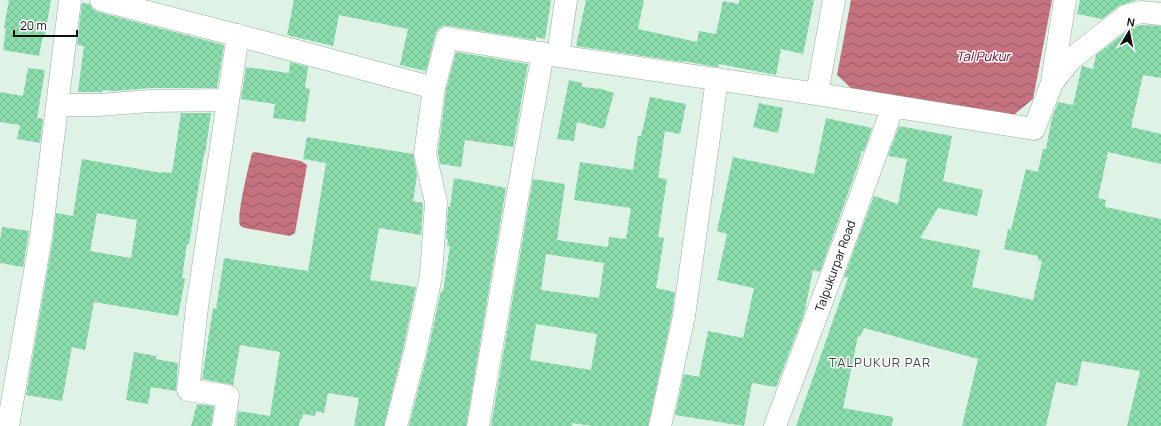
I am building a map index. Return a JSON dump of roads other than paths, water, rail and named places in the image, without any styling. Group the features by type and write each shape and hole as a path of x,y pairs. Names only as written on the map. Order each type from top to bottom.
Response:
{"street":[{"path":"8,426 41,237 70,0"},
{"path":"101,0 434,88"},
{"path":"478,426 519,184 566,0"},
{"path":"817,94 834,0"},
{"path":"396,426 415,352 431,276 436,202 426,154 434,88 447,38 817,94 1034,129 1052,83 1065,0"},
{"path":"1052,83 1071,59 1126,16 1141,12 1161,14"},
{"path":"223,426 228,396 188,390 197,307 238,35"},
{"path":"660,426 684,316 717,79"},
{"path":"57,106 99,105 150,101 228,100"},
{"name":"Talpukurpar Road","path":"775,426 893,106"},
{"path":"0,395 7,388 18,368"}],"water":[{"name":"Tal Pukur","path":"851,0 1052,0 1033,99 1010,118 851,88 837,75"},
{"path":"255,152 301,161 307,165 295,233 290,236 245,228 241,227 240,225 239,220 243,190 252,153"}],"district":[{"name":"TALPUKUR PAR","path":"880,362"}]}
